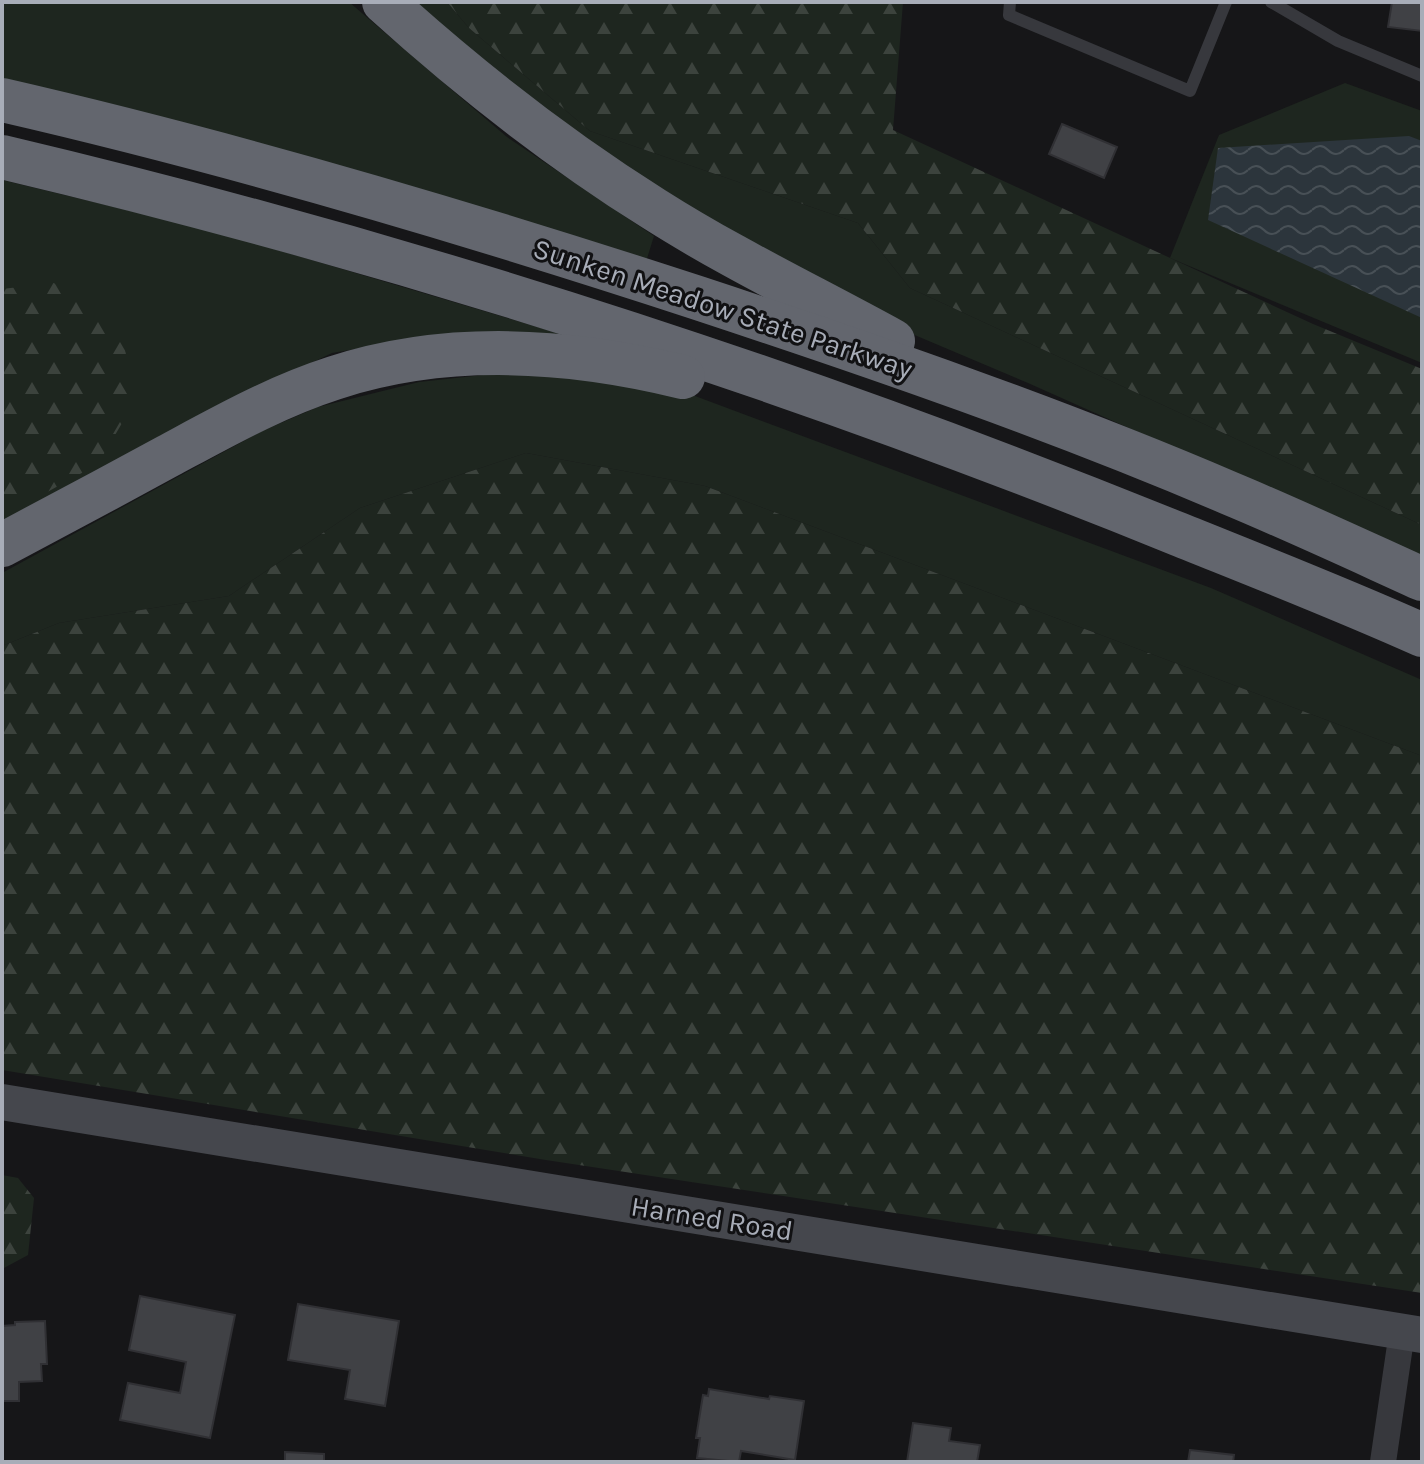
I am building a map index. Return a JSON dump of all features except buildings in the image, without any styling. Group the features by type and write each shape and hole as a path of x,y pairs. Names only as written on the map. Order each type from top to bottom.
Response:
{"highway":[{"path":"384,2 451,61 558,146 655,210 759,271 1023,412"},
{"name":"Sunken Meadow State Parkway","path":"2,100 261,164 491,232 805,334 1023,412 1227,492 1422,579"},
{"name":"Sunken Meadow State Parkway","path":"2,157 242,218 466,282 791,386 999,462 1315,588 1422,635"},
{"path":"2,545 260,406 372,367 457,354 568,355 650,369 699,381 800,414 999,462"}],"main road":[{"name":"Harned Road","path":"2,1102 1412,1333"}],"street":[{"path":"1383,1462 1412,1333"}],"lane":[{"path":"1010,2 1009,15 1190,91 1226,2"},
{"path":"1271,2 1338,41 1422,76"}],"green space":[{"path":"2,2 349,2 507,137 654,236 645,265 2,86"},
{"path":"410,2 447,2 469,28 590,131 858,223 910,288 1422,525 1422,559 898,328 604,161"},
{"path":"447,2 903,2 893,130 1313,324 1422,369 1422,525 910,288 858,223 590,131 469,28"},
{"path":"1345,83 1422,111 1422,363 1170,258 1219,135"},
{"path":"2,180 207,229 575,338 417,339 332,353 243,396 2,525"},
{"path":"54,283 122,334 135,401 98,464 2,517 2,289"},
{"path":"529,370 687,393 1211,588 1422,680 1422,756 705,486 526,453 360,508 229,596 59,623 2,646 2,573 262,431 318,407 419,382"},
{"path":"526,453 705,486 1422,756 1422,1293 546,1160 2,1070 2,646 59,623 229,596 360,508"},
{"path":"2,1175 18,1178 34,1198 28,1255 2,1269"}],"water":[{"path":"1409,136 1422,141 1422,318 1208,220 1218,148"}]}
